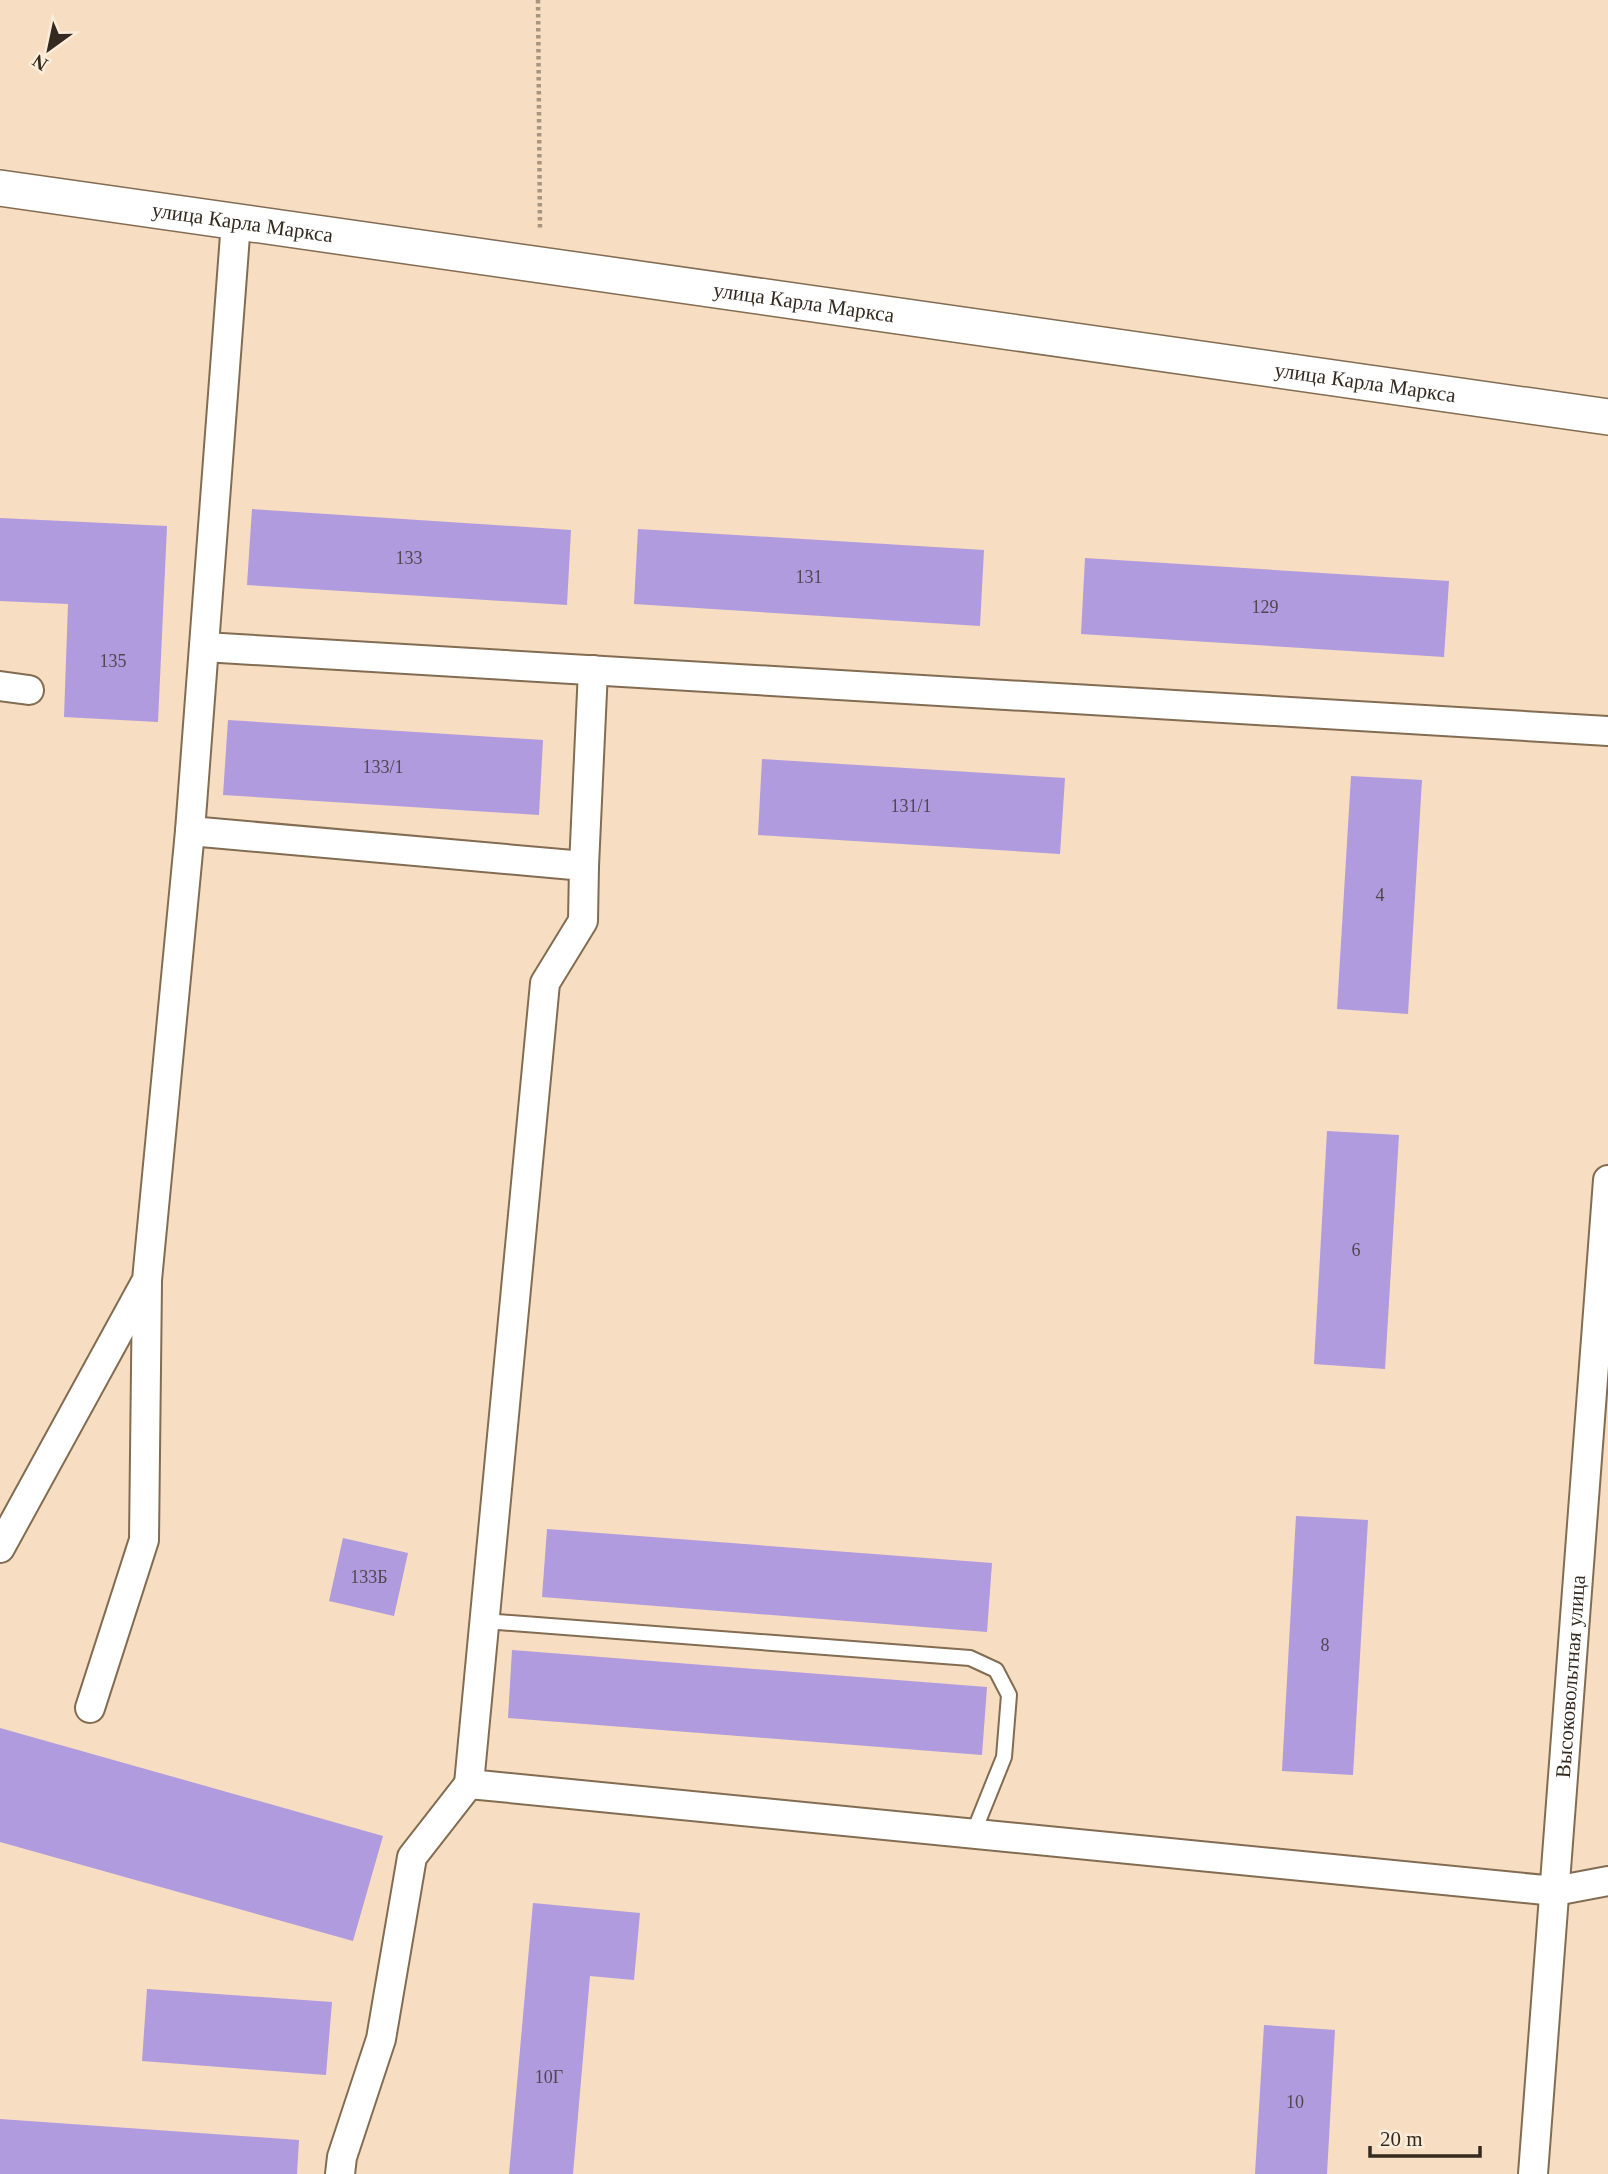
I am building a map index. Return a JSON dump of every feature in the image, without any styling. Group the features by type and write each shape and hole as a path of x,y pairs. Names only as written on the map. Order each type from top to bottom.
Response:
{"street":[{"name":"улица Карла Маркса","path":"0,188 1608,417"},
{"path":"90,1708 144,1541 147,1280 190,831 236,222"},
{"path":"204,647 1608,731"},
{"path":"340,2174 342,2157 382,2039 412,1857 469,1784 545,983 583,920 593,670"},
{"path":"0,686 29,690"},
{"path":"190,831 584,866"},
{"name":"Высоковольтная улица","path":"1533,2174 1608,1180"},
{"path":"0,1548 147,1280"},
{"path":"469,1784 1555,1891 1608,1881"}],"lane":[{"path":"485,1621 970,1658 996,1670 1009,1695 1004,1757 973,1834"}],"path":[{"path":"538,0 540,265"}],"building":[{"path":"252,509 571,530 567,605 247,585"},
{"path":"0,518 167,526 158,722 64,717 68,604 0,601"},
{"path":"638,529 984,550 980,626 634,604"},
{"path":"1085,558 1449,581 1444,657 1081,634"},
{"path":"228,720 543,740 539,815 223,795"},
{"path":"762,759 1065,778 1060,854 758,835"},
{"path":"1351,776 1422,780 1408,1014 1337,1009"},
{"path":"1327,1131 1399,1135 1385,1369 1314,1364"},
{"path":"1296,1516 1368,1520 1353,1775 1282,1771"},
{"path":"547,1529 992,1563 987,1632 542,1597"},
{"path":"343,1538 408,1553 394,1616 329,1601"},
{"path":"512,1650 987,1687 982,1755 508,1718"},
{"path":"0,1728 383,1836 353,1941 0,1842"},
{"path":"533,1903 640,1913 634,1980 590,1976 573,2174 509,2174"},
{"path":"147,1989 332,2002 326,2075 142,2061"},
{"path":"1264,2025 1335,2030 1327,2174 1255,2174"},
{"path":"0,2119 299,2140 297,2174 0,2174"}]}
